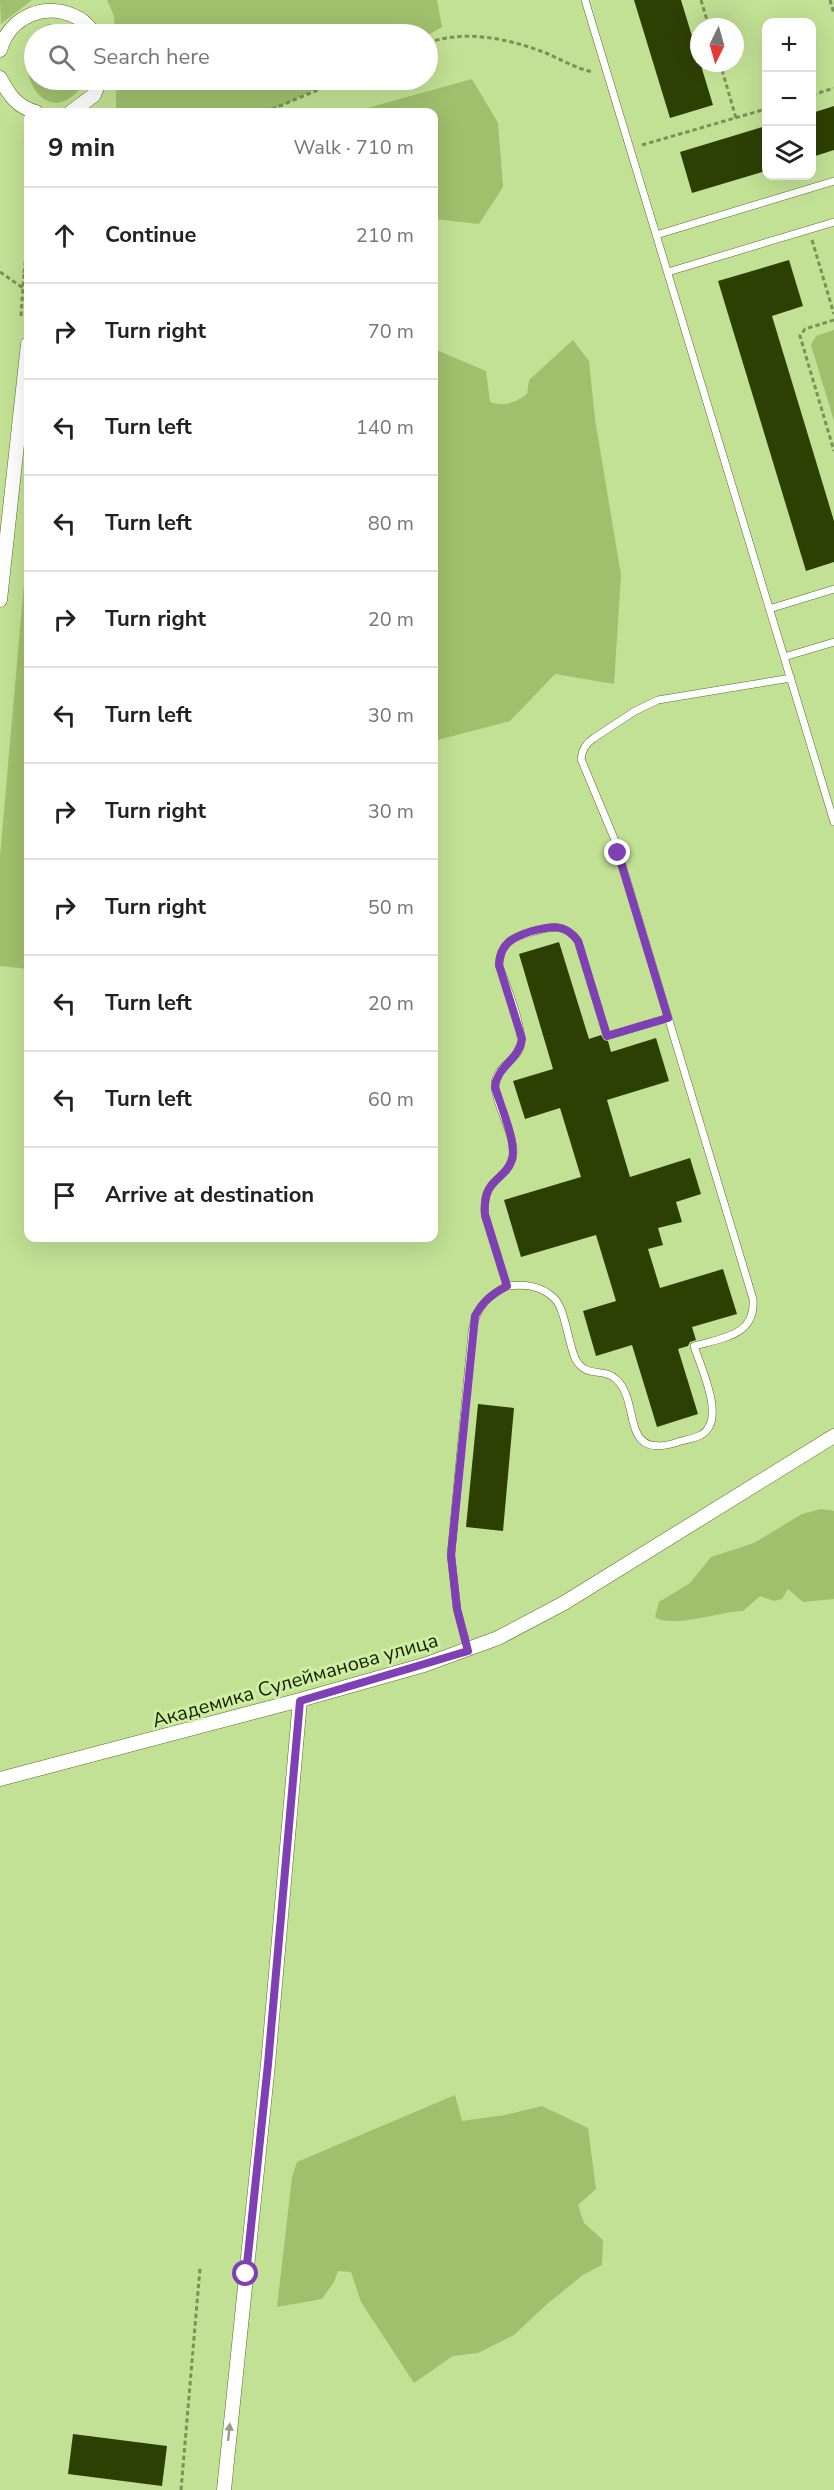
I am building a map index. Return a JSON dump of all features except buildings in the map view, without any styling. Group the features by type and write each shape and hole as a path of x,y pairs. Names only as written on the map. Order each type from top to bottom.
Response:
{"street":[{"path":"0,50 11,28 23,18 60,5 85,24"},
{"path":"0,78 8,95 24,108"},
{"path":"77,108 94,96 96,90"},
{"path":"0,600 24,381"},
{"name":"Академика Сулейманова улица","path":"0,1779 300,1701 468,1651 539,1617 834,1436"},
{"path":"224,2490 268,2064 300,1701"}],"lane":[{"path":"585,0 834,822"},
{"path":"656,235 834,181"},
{"path":"668,272 833,222 834,232"},
{"path":"770,609 834,589"},
{"path":"784,657 834,642"},
{"path":"468,1651 457,1609 451,1555 472,1332 480,1305 490,1295 507,1286 524,1284 537,1287 557,1300 579,1365 591,1372 608,1374 619,1381 637,1434 640,1439 652,1446 700,1436 707,1430 714,1411 694,1346 738,1333 751,1319 754,1309 753,1299 614,838 581,759 582,753 588,742 635,711 658,700 790,678"},
{"path":"507,1286 484,1205 490,1186 509,1166 513,1153 495,1087 495,1079 519,1051 522,1039 499,965 503,948 515,937 550,926 567,929 578,941 607,1036 668,1018"}],"path":[{"path":"701,0 706,18"},
{"path":"830,0 834,14"},
{"path":"438,39 462,36 504,40 527,46 590,72 607,72"},
{"path":"723,72 736,118"},
{"path":"816,94 834,88"},
{"path":"275,108 318,90"},
{"path":"630,148 762,110"},
{"path":"808,230 834,314"},
{"path":"0,272 23,288"},
{"path":"21,316 24,283"},
{"path":"834,320 805,329 800,336 834,452"},
{"path":"181,2490 200,2268"}],"green space":[{"path":"0,0 32,0 1,24"},
{"path":"107,0 437,0 442,27 438,29 438,24 114,24 114,16"},
{"path":"472,79 498,123 503,187 479,224 438,219 438,108 367,108"},
{"path":"36,90 78,90 70,98 54,103 41,97"},
{"path":"116,90 314,90 276,108 116,108"},
{"path":"834,330 834,421 811,345 816,336"},
{"path":"573,340 589,361 595,419 621,575 614,684 555,674 510,721 438,740 438,351 486,371 490,402 505,404 514,402 527,394 529,380"},
{"path":"24,583 24,969 0,966 0,856"},
{"path":"821,1509 834,1511 834,1599 803,1602 788,1589 782,1599 774,1601 760,1596 743,1611 672,1621 655,1617 659,1602 690,1583 711,1557 754,1543 802,1514"},
{"path":"455,2095 462,2121 505,2115 542,2106 588,2128 596,2189 578,2205 584,2223 603,2240 602,2265 583,2275 514,2335 478,2353 453,2356 414,2383 361,2302 351,2272 338,2271 334,2282 322,2299 277,2307 292,2177 297,2162"}],"route":[{"path":"246,2274 268,2064 300,1701 468,1651 457,1609 451,1555 475,1316 480,1305 490,1295 507,1286 484,1205 490,1186 509,1166 513,1153 495,1087 495,1079 498,1072 515,1057 522,1039 499,965 500,956 508,941 515,937 550,926 567,929 578,941 607,1036 668,1018 618,853"}]}
